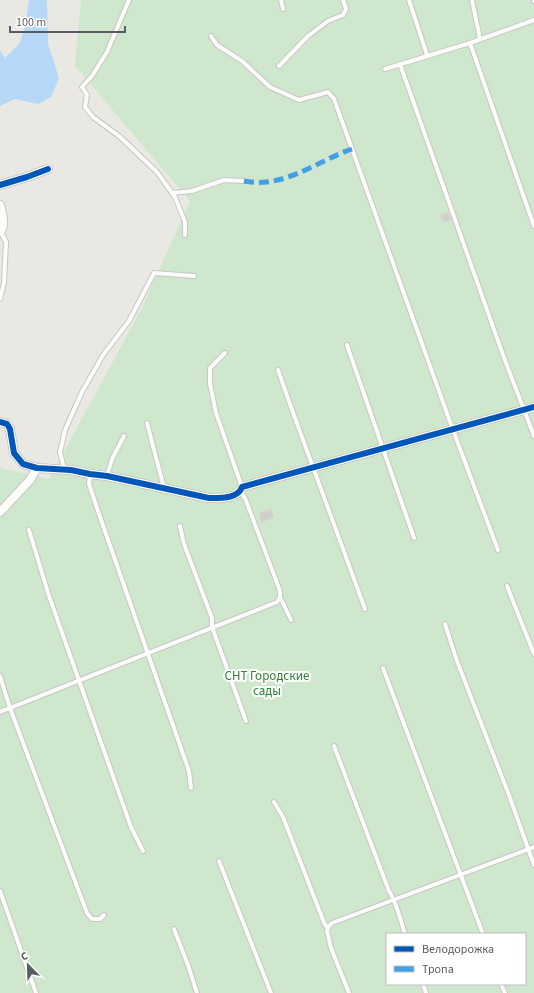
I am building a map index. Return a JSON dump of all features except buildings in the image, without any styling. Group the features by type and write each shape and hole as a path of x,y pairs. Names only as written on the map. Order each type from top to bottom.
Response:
{"street":[{"path":"0,185 48,169"},
{"path":"0,204 3,216 3,226 0,232"},
{"path":"0,422 6,424 10,429 14,453 23,464 37,468 107,476 209,498 222,498 236,495 241,489 534,407"},
{"path":"0,512 30,480 37,468"}],"lane":[{"path":"129,0 107,52 92,76 82,87 87,95 85,107 93,117 119,136 157,172 175,197 185,222 185,235"},
{"path":"281,0 283,8"},
{"path":"279,66 308,36 328,21 343,15 346,9 343,0"},
{"path":"409,0 427,55"},
{"path":"472,0 480,40"},
{"path":"385,69 480,40 534,20"},
{"path":"211,36 217,45 242,61 270,87 299,100 328,92 334,99 453,430 498,550"},
{"path":"470,43 534,226"},
{"path":"400,64 503,355 534,436"},
{"path":"172,193 192,191 224,180 244,181"},
{"path":"0,232 6,242 4,282 0,299"},
{"path":"64,470 60,452 65,430 82,392 103,356 129,321 154,273 194,276"},
{"path":"347,345 414,538"},
{"path":"225,353 210,368 210,384 216,413 241,489 280,591 280,597 291,620"},
{"path":"278,370 365,608"},
{"path":"147,423 164,488"},
{"path":"107,476 112,459 124,436"},
{"path":"90,474 89,484 91,491 189,771 191,788"},
{"path":"180,526 184,544 212,618 212,627 246,721"},
{"path":"29,530 49,596 131,827 143,851"},
{"path":"507,586 534,654"},
{"path":"0,712 277,602 280,597"},
{"path":"445,624 457,661 509,795 534,865"},
{"path":"383,668 482,933"},
{"path":"0,676 10,708 87,913 92,919 100,919 104,916"},
{"path":"334,746 389,891 395,900 395,905 405,933"},
{"path":"274,802 283,817 325,925 328,927"},
{"path":"349,993 327,931 328,927 332,923 534,847"},
{"path":"220,861 271,993"},
{"path":"0,891 36,993"},
{"path":"174,929 197,993"}],"green space":[{"name":"СНТ Городские сады","path":"81,0 534,0 534,993 0,993 0,468 49,479 141,310 190,201 75,66"}],"water":[{"path":"29,0 47,0 48,44 59,78 51,97 38,104 15,99 0,106 0,50 5,58 20,43 25,26"}],"marked path":[{"path":"244,181 259,182 287,178 352,149"}],"cycle path":[{"path":"0,185 48,169"},
{"path":"0,422 7,424 10,429 14,453 23,464 37,468 71,470 107,476 209,498 218,498 233,496 237,494 242,487 534,407"}]}
